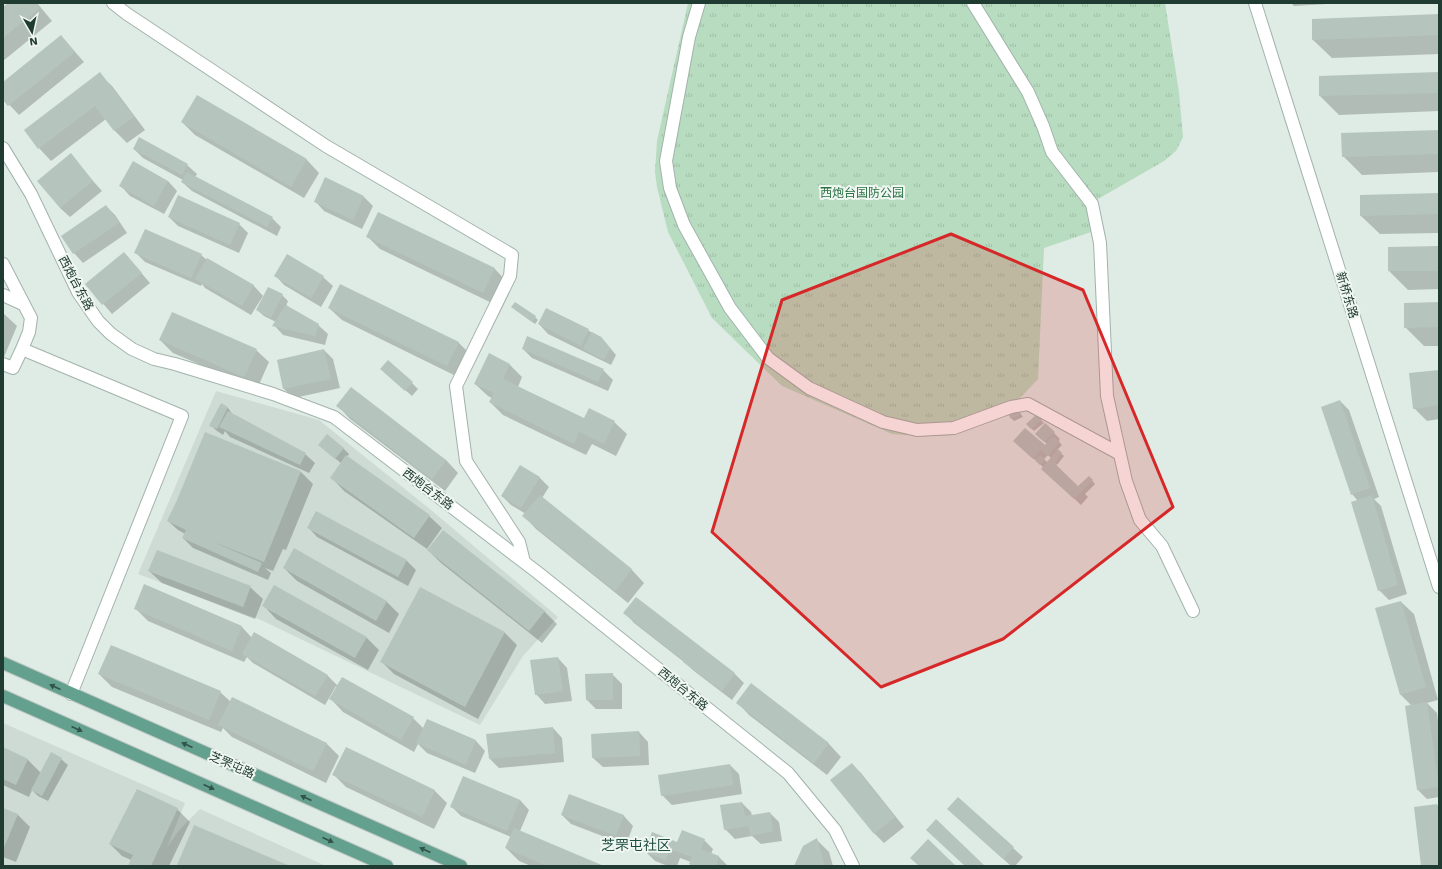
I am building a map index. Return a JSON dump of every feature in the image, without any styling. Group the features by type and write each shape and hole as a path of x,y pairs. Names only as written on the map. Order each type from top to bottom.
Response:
{"main road":[{"name":"芝罘屯路","path":"3,663 460,866"},
{"path":"3,696 387,866"}],"street":[{"path":"113,3 127,14 326,146 512,255 510,276 456,386 466,461 519,542 524,562"},
{"path":"699,3 689,37 666,162 670,188 684,225 730,308 768,358 809,388 882,422 917,430 954,428 1011,407 1028,404 1120,454"},
{"path":"973,3 1028,92 1043,126 1052,152 1092,204 1100,243 1107,396 1126,481 1140,520 1162,546 1192,611"},
{"name":"新桥东路","path":"1255,3 1439,587"},
{"name":"西炮台东路","path":"3,148 31,194 78,292 98,321 111,334 132,349 154,359 273,394 334,417 524,562 788,773 835,830 854,866"},
{"path":"3,264 31,318 30,332 13,368 3,364"},
{"path":"3,295 23,304"},
{"path":"22,349 182,416 71,694"}],"highlighted area":[{"path":"951,234 1083,290 1173,507 1003,639 881,687 712,532 782,300"}],"shaded area":[{"path":"216,391 319,420 431,510 558,617 523,656 480,725 261,620 138,574"},
{"path":"3,723 185,803 167,847 180,829 200,809 326,866 3,866"}],"green space":[{"name":"西炮台国防公园","path":"688,3 1165,3 1179,92 1183,137 1176,151 1164,161 1098,199 1097,230 1044,248 1038,379 1003,416 953,435 923,436 892,434 782,386 712,318 668,232 657,187 655,172 657,141"}],"building":[{"path":"8,3 36,3 40,8 3,38 3,7"},
{"path":"1439,14 1439,35 1312,40 1312,19"},
{"path":"61,35 75,52 8,106 3,100 3,82"},
{"path":"100,72 134,117 114,131 95,106 38,149 24,130"},
{"path":"1439,72 1439,93 1319,96 1319,76"},
{"path":"197,95 307,159 291,187 181,122"},
{"path":"1439,130 1439,154 1342,157 1341,133"},
{"path":"139,137 188,164 182,175 133,149"},
{"path":"71,153 93,181 60,208 37,181"},
{"path":"133,161 168,181 154,206 119,186"},
{"path":"187,172 273,217 267,227 181,182"},
{"path":"325,177 364,196 353,220 314,202"},
{"path":"1439,193 1439,214 1360,216 1360,195"},
{"path":"178,195 240,223 230,245 168,217"},
{"path":"106,205 119,223 73,254 61,236"},
{"path":"378,212 495,268 483,293 366,237"},
{"path":"145,229 202,254 191,278 134,253"},
{"path":"1439,246 1439,271 1388,271 1388,247"},
{"path":"124,252 142,273 102,305 85,284"},
{"path":"287,254 324,276 311,298 274,276"},
{"path":"207,258 254,285 242,306 195,279"},
{"path":"340,284 459,342 447,366 328,308"},
{"path":"268,287 283,294 271,318 256,310"},
{"path":"515,302 536,316 532,322 511,307"},
{"path":"1439,302 1439,327 1404,328 1404,303"},
{"path":"286,305 319,324 315,336 272,326"},
{"path":"546,308 589,329 581,346 538,324"},
{"path":"172,312 257,349 244,377 159,340"},
{"path":"592,332 601,337 610,348 604,360 583,349"},
{"path":"527,336 604,369 598,382 522,349"},
{"path":"324,349 331,379 283,389 277,360"},
{"path":"489,353 510,364 503,379 584,418 589,408 615,421 604,444 579,432 574,444 489,402 494,393 474,384"},
{"path":"388,360 413,382 405,391 380,369"},
{"path":"1439,370 1439,405 1413,409 1409,373"},
{"path":"351,387 446,460 432,479 336,406"},
{"path":"1340,400 1370,488 1351,495 1321,407"},
{"path":"221,403 228,407 217,429 209,426"},
{"path":"1018,409 1021,414 1011,419 1008,414"},
{"path":"228,411 306,453 300,465 219,427"},
{"path":"1037,414 1042,419 1031,429 1026,424"},
{"path":"1045,423 1055,432 1044,442 1035,434"},
{"path":"1025,428 1045,445 1052,436 1060,441 1048,456 1041,450 1033,459 1013,441"},
{"path":"205,432 301,471 264,562 211,541 262,563 258,572 182,538 186,530 167,521"},
{"path":"327,434 344,448 335,459 318,445"},
{"path":"1058,449 1062,453 1054,463 1078,486 1089,476 1093,480 1074,499 1041,469"},
{"path":"346,455 430,515 414,538 330,478"},
{"path":"1040,455 1045,459 1040,465 1035,460"},
{"path":"520,465 540,477 521,508 501,496"},
{"path":"540,495 632,569 615,591 522,516"},
{"path":"1372,495 1398,585 1378,591 1351,502"},
{"path":"316,511 407,560 398,577 307,528"},
{"path":"443,530 545,611 529,631 427,550"},
{"path":"294,548 387,601 376,621 283,568"},
{"path":"157,550 251,586 243,607 148,571"},
{"path":"144,584 242,626 232,651 134,609"},
{"path":"274,585 367,637 355,658 262,606"},
{"path":"420,587 505,632 465,707 380,662"},
{"path":"636,597 735,673 722,691 683,662 684,661 623,613"},
{"path":"1401,601 1426,687 1400,695 1375,608"},
{"path":"254,632 328,675 315,696 242,654"},
{"path":"111,645 221,691 209,720 98,674"},
{"path":"558,657 563,691 535,695 530,660"},
{"path":"613,673 613,700 586,700 585,674"},
{"path":"342,677 414,717 401,740 329,699"},
{"path":"751,683 829,743 814,763 736,703"},
{"path":"232,697 327,743 313,771 218,725"},
{"path":"1427,702 1439,787 1417,790 1405,706"},
{"path":"427,719 476,740 466,765 416,743"},
{"path":"553,727 555,753 489,759 486,734"},
{"path":"639,731 640,756 592,758 591,734"},
{"path":"3,747 28,759 16,785 3,779"},
{"path":"346,747 435,790 422,817 332,775"},
{"path":"51,752 62,758 42,796 31,790"},
{"path":"852,763 895,817 874,834 830,780"},
{"path":"730,764 733,785 661,796 658,775"},
{"path":"463,776 520,800 507,831 450,807"},
{"path":"137,789 178,808 151,866 128,866 133,855 109,844"},
{"path":"569,794 624,815 616,836 561,815"},
{"path":"958,797 1014,847 1003,859 947,809"},
{"path":"742,802 745,816 770,812 773,831 750,836 749,826 724,830 720,805"},
{"path":"1437,804 1439,820 1439,866 1421,866 1414,807"},
{"path":"3,808 18,814 3,850"},
{"path":"936,819 985,866 965,866 926,830"},
{"path":"194,825 290,866 177,865"},
{"path":"514,828 604,866 547,866 505,848"},
{"path":"682,830 705,839 701,849 719,856 716,866 694,866 689,864 692,857 670,849 666,860 645,852 652,832 677,842"},
{"path":"817,838 825,866 794,866 803,846"},
{"path":"928,839 956,866 919,866 910,858"}],"district":[{"name":"芝罘屯社区","path":"636,845"}]}
